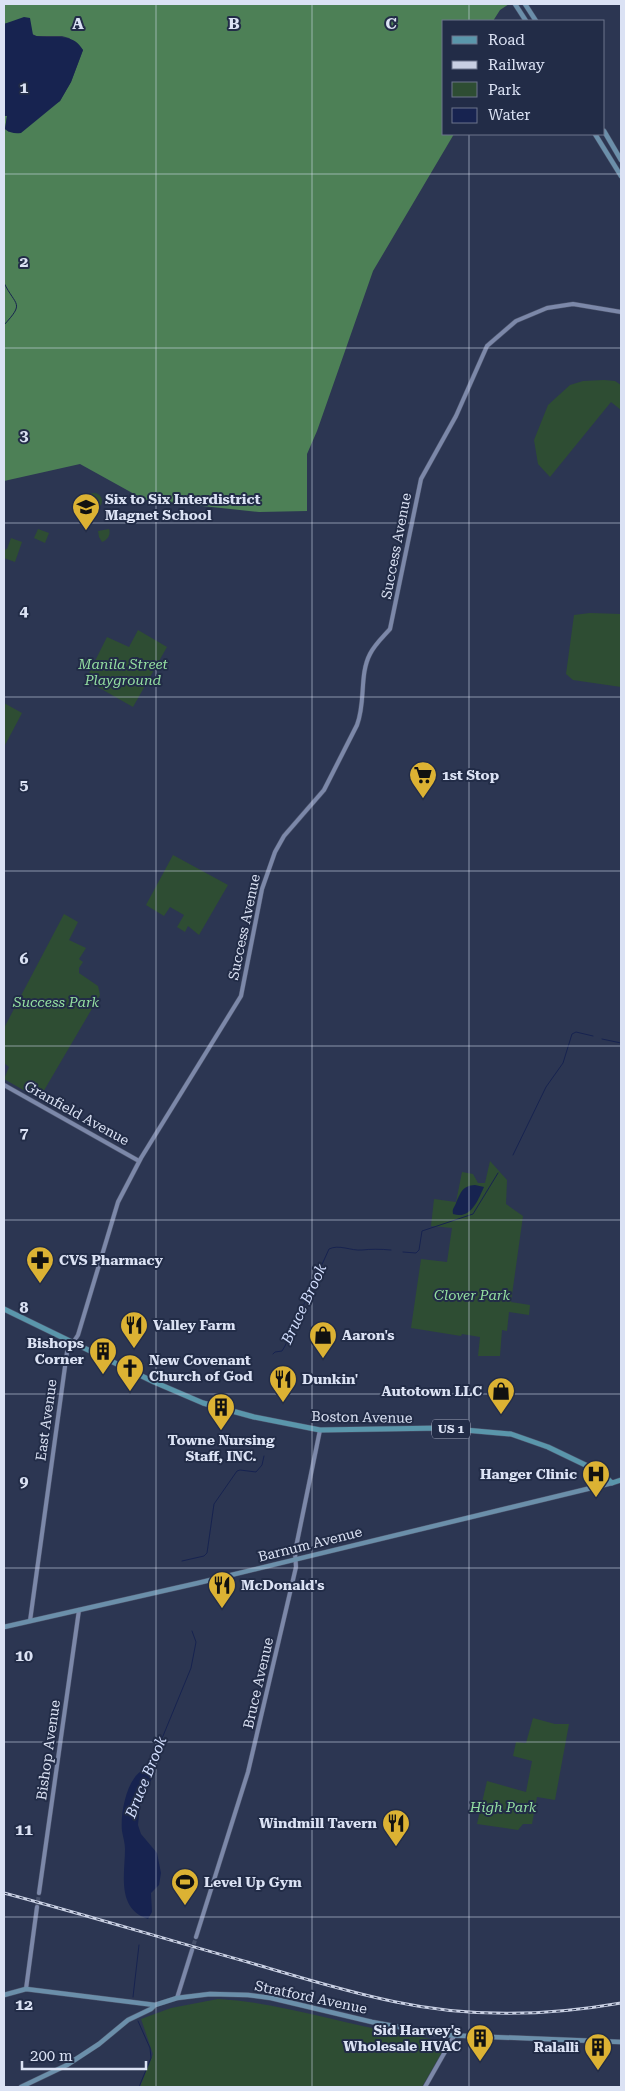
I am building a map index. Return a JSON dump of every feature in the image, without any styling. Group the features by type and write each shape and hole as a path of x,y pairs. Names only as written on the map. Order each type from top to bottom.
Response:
{"main road":[{"path":"515,4 525,20"},
{"path":"526,4 535,20"},
{"path":"605,133 621,160"},
{"path":"597,135 621,176"},
{"name":"Boston Avenue","path":"4,1309 199,1402 254,1417 320,1430 442,1428 511,1434 548,1447 600,1472 612,1483"},
{"name":"Barnum Avenue","path":"4,1627 621,1480"},
{"path":"4,1995 26,1989 154,2005"},
{"name":"Stratford Avenue","path":"21,2087 67,2065 99,2044 128,2020 142,2014 154,2005 177,1998 228,1993 259,1996 405,2029 454,2036 621,2042"},
{"path":"139,2002 142,2014"}],"street":[{"name":"Success Avenue","path":"72,1343 78,1335 118,1202 139,1161 241,996 262,889 275,852 284,836 319,798 357,724 368,660 374,647 390,629 421,478 456,416 484,350 490,342 516,321 547,308 573,304 621,312"},
{"name":"Granfield Avenue","path":"4,1085 139,1161"},
{"name":"East Avenue","path":"30,1621 67,1352 72,1343"},
{"name":"Bruce Avenue","path":"196,1937 248,1772 296,1567 295,1559 320,1430"},
{"name":"Bishop Avenue","path":"40,1893 79,1610"},
{"path":"26,1989 37,1907"},
{"path":"177,1998 192,1950"},
{"path":"425,2087 454,2036"}],"green space":[{"path":"4,4 509,4 500,10 494,20 442,20 442,135 453,135 373,271 317,431 307,454 307,511 259,512 145,500 80,464 4,481 4,116 7,116 5,129 9,132 60,101 71,82 83,50 69,38 62,36 36,36 12,22 4,24"},
{"path":"583,381 615,381 621,385 621,410 611,402 550,477 538,464 534,440 548,405 570,385"},
{"path":"91,493 97,493 102,498 100,507 91,509 86,504 86,498"},
{"path":"38,529 49,533 45,543 34,538"},
{"path":"109,529 108,537 102,542 98,531"},
{"path":"11,538 22,542 15,562 4,558 4,550 7,549"},
{"path":"590,613 621,614 621,687 573,680 566,674 574,615"},
{"name":"Manila Street Playground","path":"138,630 167,647 133,707 86,679 107,637 129,647"},
{"path":"4,703 22,713 4,747"},
{"path":"173,855 228,885 199,935 188,926 185,932 177,927 184,915 170,907 164,916 146,905"},
{"name":"Success Park","path":"64,914 78,922 69,940 86,948 79,959 83,962 79,968 79,973 98,986 100,995 39,1099 4,1079 9,1067 4,1063 4,1028"},
{"name":"Clover Park","path":"490,1161 507,1180 506,1204 523,1216 511,1302 530,1305 529,1315 509,1312 507,1331 502,1330 500,1356 478,1356 480,1337 411,1328 421,1259 447,1262 452,1228 431,1226 434,1199 456,1202 462,1172 473,1174 478,1183 485,1183"},
{"name":"High Park","path":"533,1718 555,1724 569,1724 555,1800 537,1797 532,1824 523,1824 518,1830 477,1824 487,1781 526,1792 532,1761 513,1756 516,1742 526,1743"},
{"path":"218,1999 271,2006 442,2041 445,2047 422,2087 140,2087 153,2054 141,2019 171,2008"}],"water":[{"path":"24,17 30,18 33,35 67,38 73,40 83,50 71,82 60,101 21,133 15,133 5,129 7,116 4,116 4,24"},
{"path":"475,1185 484,1187 473,1208 465,1214 453,1214 453,1208 462,1190"},
{"path":"145,1769 151,1772 153,1776 140,1804 138,1825 141,1834 157,1853 161,1873 159,1885 151,1893 152,1912 148,1919 138,1914 131,1907 124,1889 125,1847 122,1831 122,1815 129,1787 139,1773"}],"waterway":[{"path":"4,283 16,304 15,312 4,325"},
{"name":"Bruce Brook","path":"513,1155 546,1087 563,1063 572,1034 576,1032 593,1036"},
{"name":"Bruce Brook","path":"602,1039 621,1043"},
{"name":"Bruce Brook","path":"403,1252 416,1253 419,1250 422,1231 473,1214 498,1173"},
{"name":"Bruce Brook","path":"273,1354 282,1351 285,1346 329,1249 337,1247 358,1250 391,1250"},
{"name":"Bruce Brook","path":"182,1561 204,1556 207,1553 214,1504 237,1471 256,1472 262,1465 264,1456"},
{"name":"Bruce Brook","path":"149,1770 191,1668 196,1642 192,1631"},
{"name":"Bruce Brook","path":"133,1997 139,1945"},
{"name":"Bruce Brook","path":"138,2021 150,2048 151,2058 139,2087"}],"tunnel":[{"path":"37,1907 39,1893"},
{"path":"192,1950 196,1937"}],"railway":[{"path":"4,1893 341,1989 424,2007 481,2013 537,2013 621,2003"}],"place":[{"name":"Six to Six Interdistrict Magnet School","path":"86,531"},
{"name":"1st Stop","path":"423,799"},
{"name":"CVS Pharmacy","path":"40,1284"},
{"name":"Valley Farm","path":"134,1349"},
{"name":"Aaron's","path":"323,1359"},
{"name":"Bishops Corner","path":"103,1375"},
{"name":"New Covenant Church of God","path":"130,1392"},
{"name":"Dunkin'","path":"283,1403"},
{"name":"Autotown LLC","path":"501,1415"},
{"name":"Towne Nursing Staff, INC.","path":"221,1431"},
{"name":"Hanger Clinic","path":"596,1498"},
{"name":"McDonald's","path":"222,1609"},
{"name":"Windmill Tavern","path":"396,1847"},
{"name":"Level Up Gym","path":"185,1906"},
{"name":"Sid Harvey's Wholesale HVAC","path":"480,2062"},
{"name":"Ralalli","path":"598,2071"}]}
